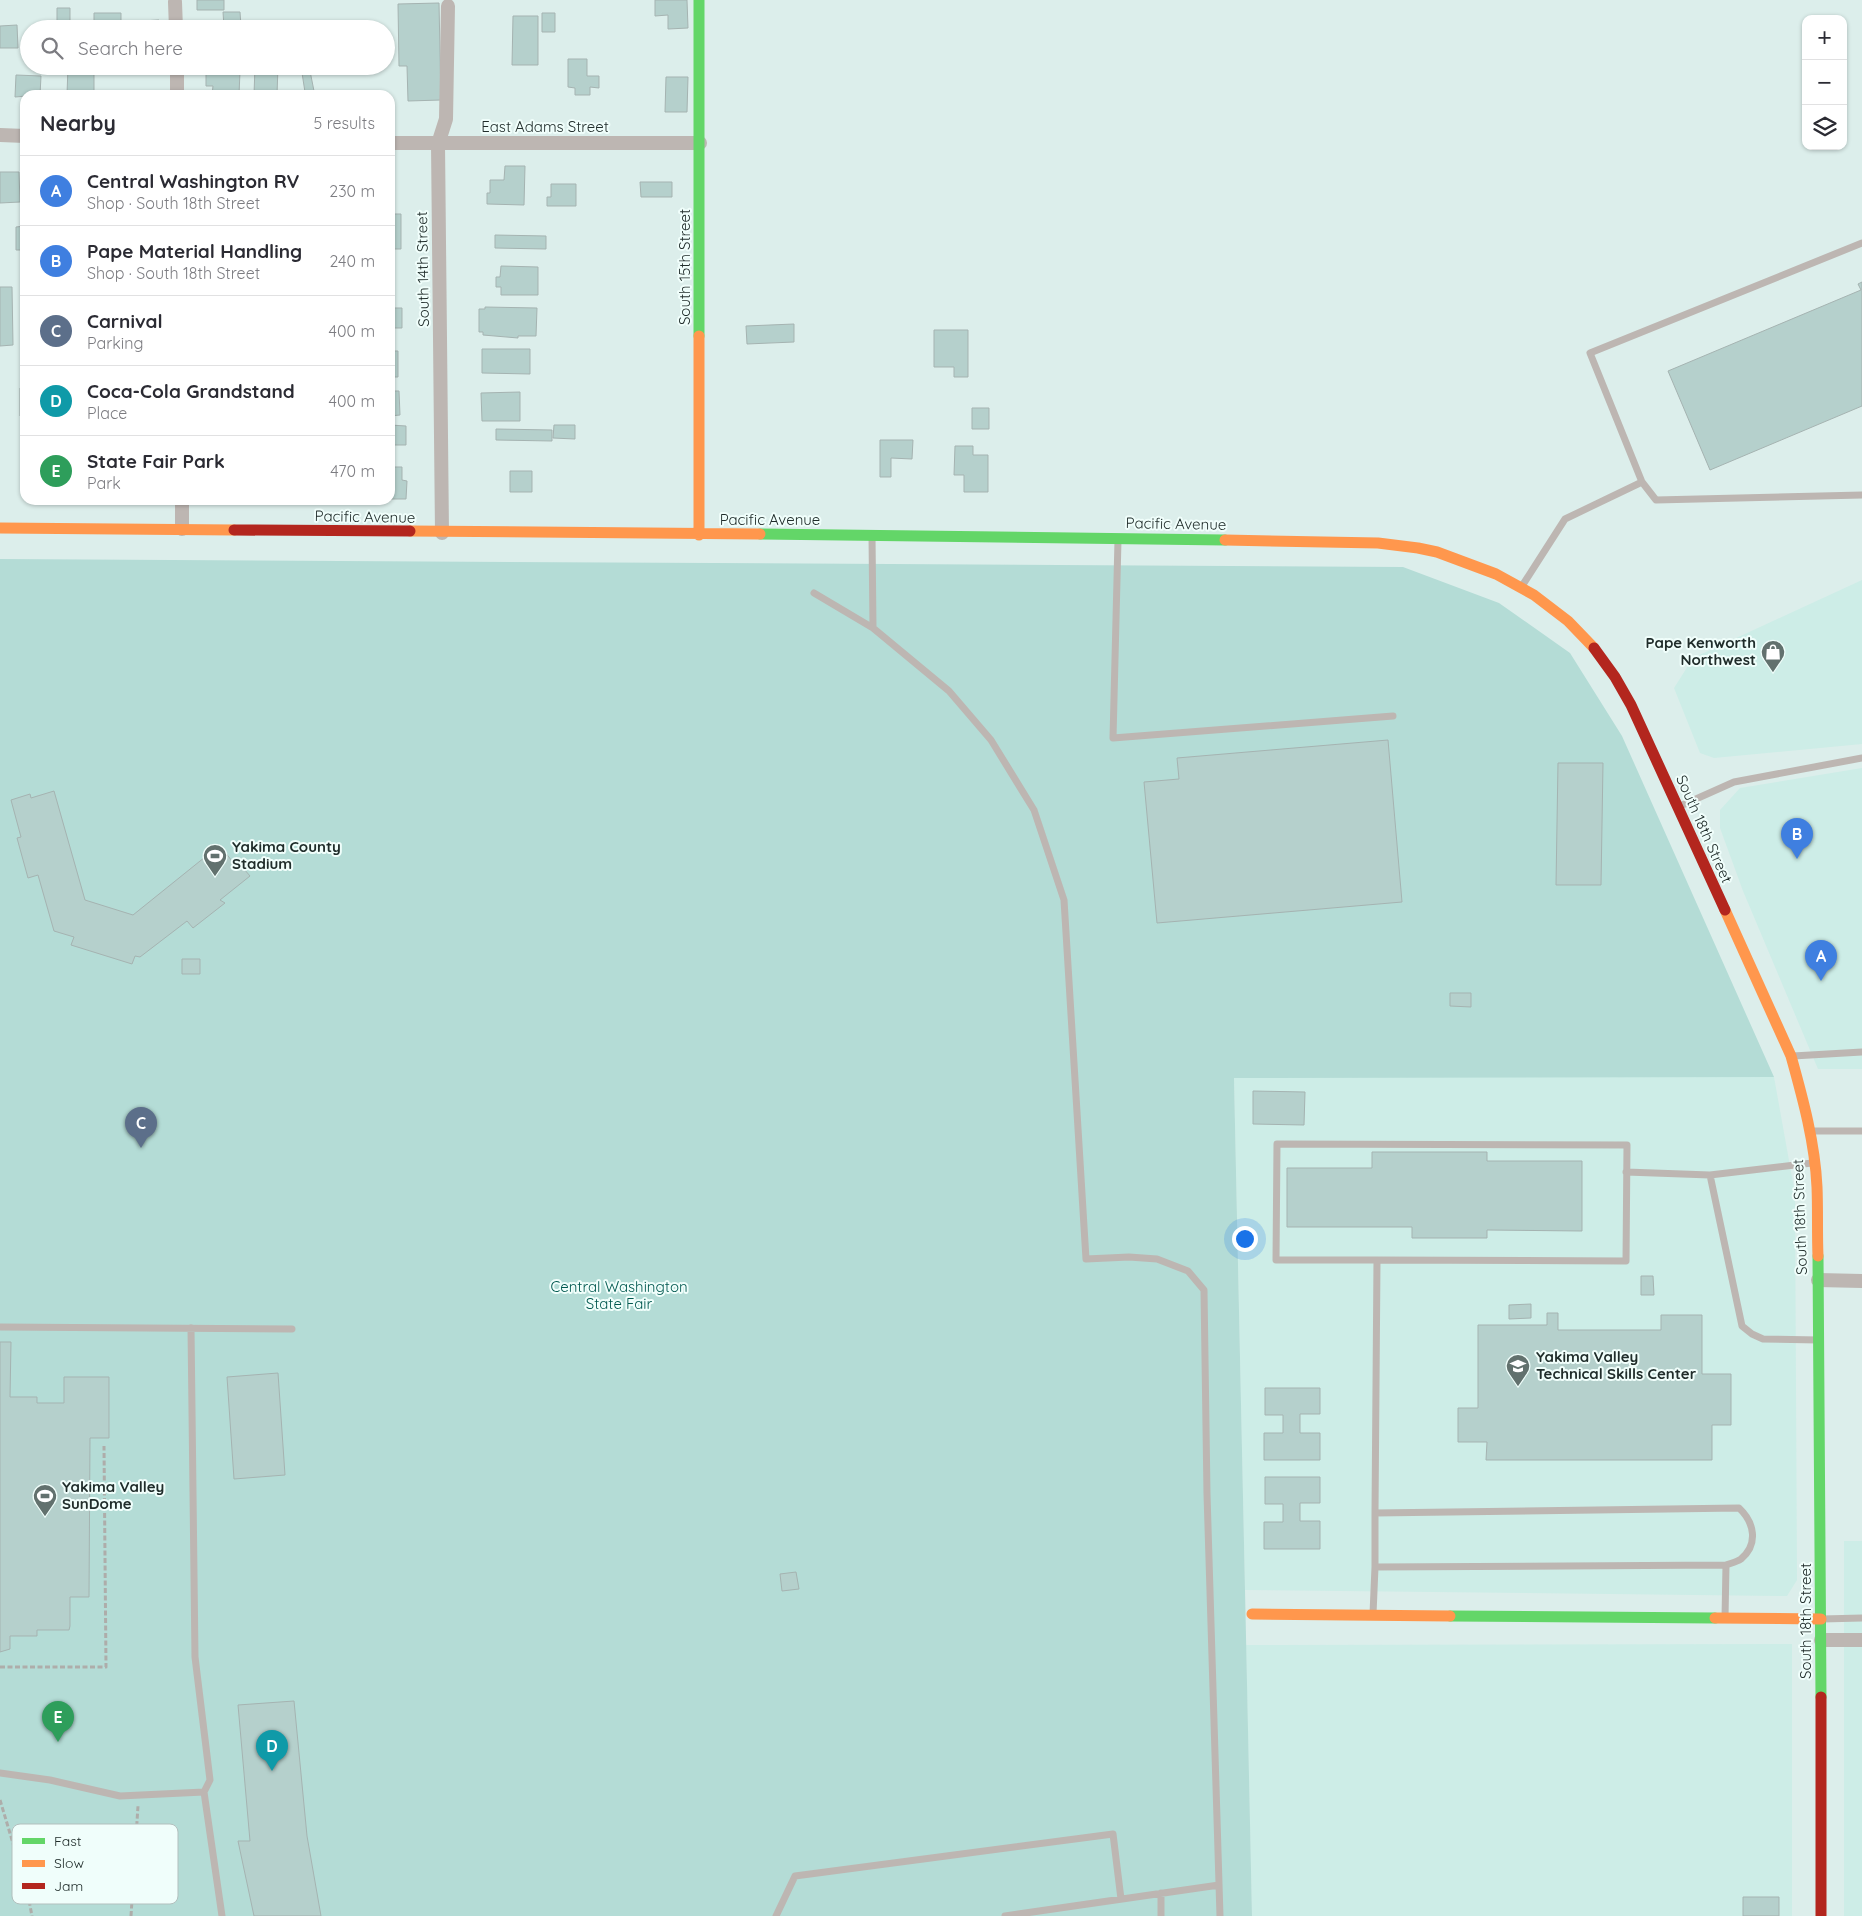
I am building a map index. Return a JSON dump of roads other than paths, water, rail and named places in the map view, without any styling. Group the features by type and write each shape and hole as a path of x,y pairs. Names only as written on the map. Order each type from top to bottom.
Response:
{"street":[{"name":"South 15th Street","path":"699,0 699,535"},
{"path":"175,2 176,20"},
{"name":"South 14th Street","path":"442,533 438,144 446,119 448,6"},
{"path":"176,75 177,90"},
{"path":"0,135 20,136"},
{"name":"East Adams Street","path":"395,143 700,143"},
{"path":"182,505 182,529"},
{"name":"Pacific Avenue","path":"0,528 1118,537 1378,544 1431,550 1463,560 1496,574 1526,591"},
{"name":"South 18th Street","path":"1526,591 1582,635 1617,679 1631,705 1791,1056 1803,1101 1817,1187 1822,1619 1821,1916"},
{"path":"1818,1280 1862,1281"},
{"path":"1252,1614 1822,1619"},
{"path":"1822,1640 1862,1640"}],"lane":[{"path":"1862,243 1590,353 1642,482 1656,500 1862,495"},
{"path":"1526,591 1565,519 1642,482"},
{"path":"872,536 873,628"},
{"path":"1118,537 1113,738 1393,716"},
{"path":"814,593 873,628 949,691 991,740 1034,810 1064,900 1086,1260 1128,1257 1157,1259 1188,1271 1204,1290 1207,1494 1220,1916"},
{"path":"1678,808 1734,782 1862,758"},
{"path":"1791,1056 1862,1052"},
{"path":"1809,1131 1862,1131"},
{"path":"1277,1144 1627,1145 1626,1261 1377,1260 1276,1260 1277,1144"},
{"path":"1626,1172 1710,1175 1814,1163"},
{"path":"1710,1175 1742,1326 1752,1334 1763,1339 1818,1340"},
{"path":"1373,1615 1377,1260"},
{"path":"0,1327 292,1329"},
{"path":"191,1328 195,1657 210,1780 204,1792 222,1916"},
{"path":"1375,1512 1739,1508 1751,1521 1752,1536 1750,1548 1740,1560 1726,1565 1375,1566"},
{"path":"1725,1618 1726,1565"},
{"path":"1822,1619 1862,1618"},
{"path":"0,1773 50,1780 120,1796 204,1792"},
{"path":"776,1916 795,1876 1113,1834 1121,1899"},
{"path":"1005,1916 1043,1913 1121,1899 1219,1885"},
{"path":"1161,1894 1161,1916"}],"place":[{"name":"Pape Kenworth Northwest","path":"1773,673"},
{"name":"Pape Material Handling","path":"1797,859"},
{"name":"Yakima County Stadium","path":"215,877"},
{"name":"Central Washington RV","path":"1821,981"},
{"name":"Carnival","path":"141,1148"},
{"name":"Yakima Valley Technical Skills Center","path":"1518,1387"},
{"name":"Yakima Valley SunDome","path":"45,1517"},
{"name":"State Fair Park","path":"58,1742"},
{"name":"Coca-Cola Grandstand","path":"272,1771"}],"park label":[{"name":"Central Washington State Fair","path":"619,1296"}]}
